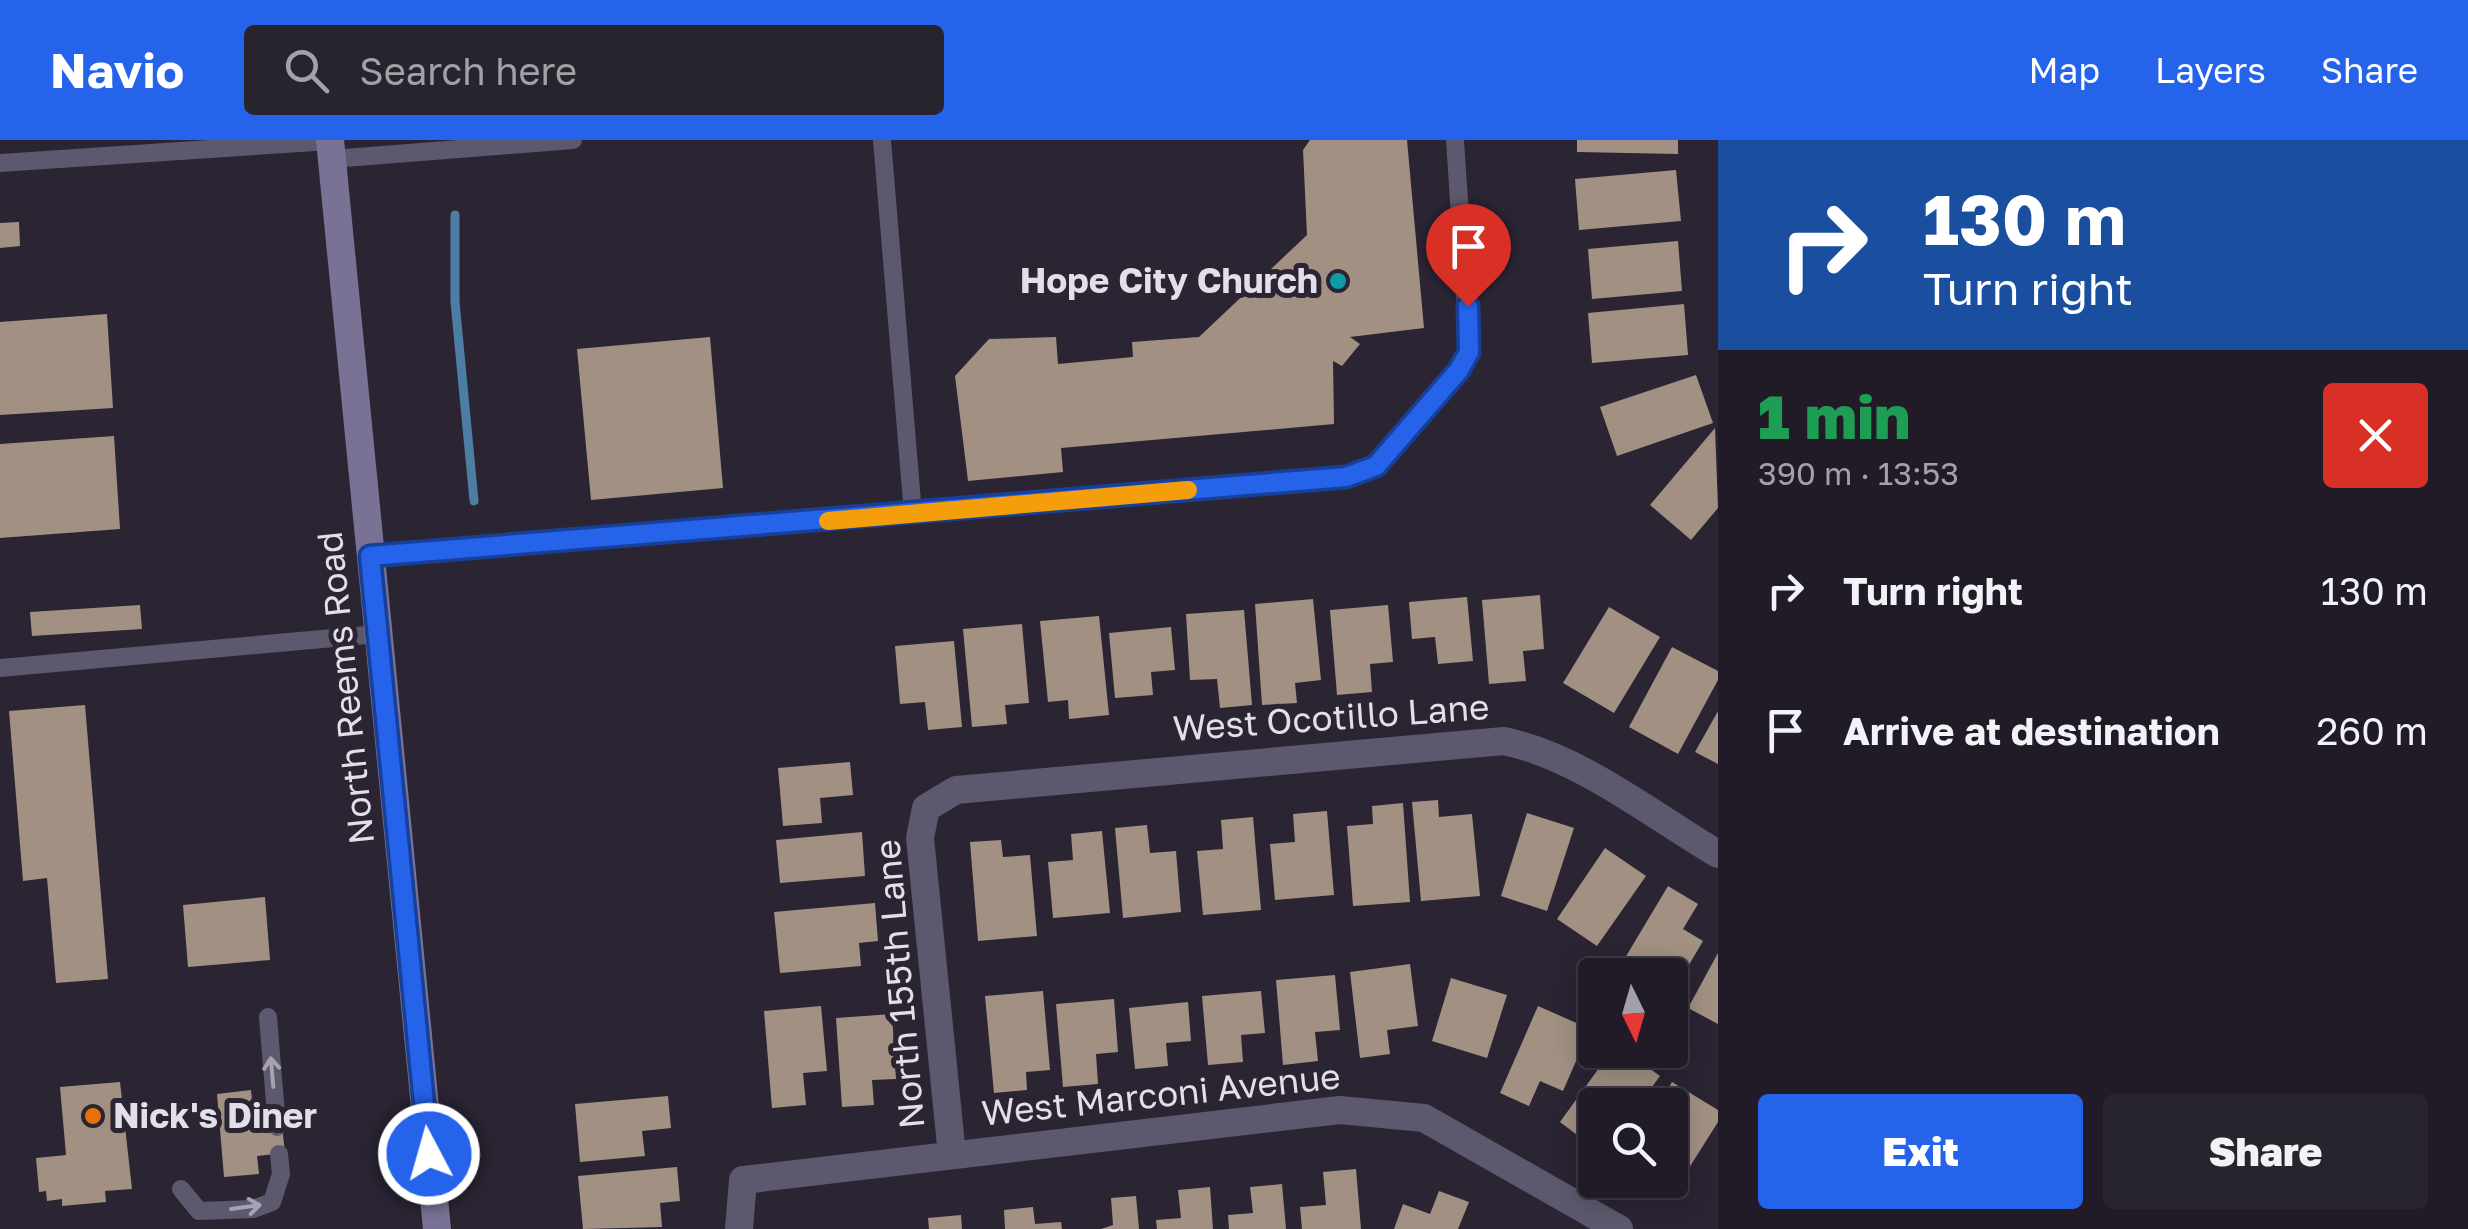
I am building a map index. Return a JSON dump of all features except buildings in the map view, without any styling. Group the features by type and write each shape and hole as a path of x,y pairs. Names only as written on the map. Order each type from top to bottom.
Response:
{"main road":[{"name":"North Reems Road","path":"331,146 437,1229"}],"street":[{"name":"West Ocotillo Lane","path":"926,808 956,790 1504,742 1529,746 1596,780 1718,854"},
{"name":"North 155th Lane","path":"926,808 920,838 952,1155"},
{"name":"West Marconi Avenue","path":"738,1229 743,1180 1340,1110 1424,1118 1618,1229"}],"lane":[{"path":"0,163 331,146 573,140"},
{"path":"882,140 913,514"},
{"path":"370,556 1346,477 1376,466 1459,370 1469,352 1455,140"},
{"path":"0,668 378,634"},
{"path":"268,1017 277,1127"},
{"path":"181,1189 199,1212 253,1209 272,1202 281,1174 279,1154"}],"waterway":[{"path":"455,215 455,302 474,501"}],"slow traffic":[{"path":"828,521 1188,490"}],"place":[{"name":"Hope City Church","path":"1338,281"},
{"name":"Nick's Diner","path":"93,1116"}],"route":[{"path":"429,1154 370,556 1346,477 1376,466 1465,362 1470,340 1468,306"}]}
